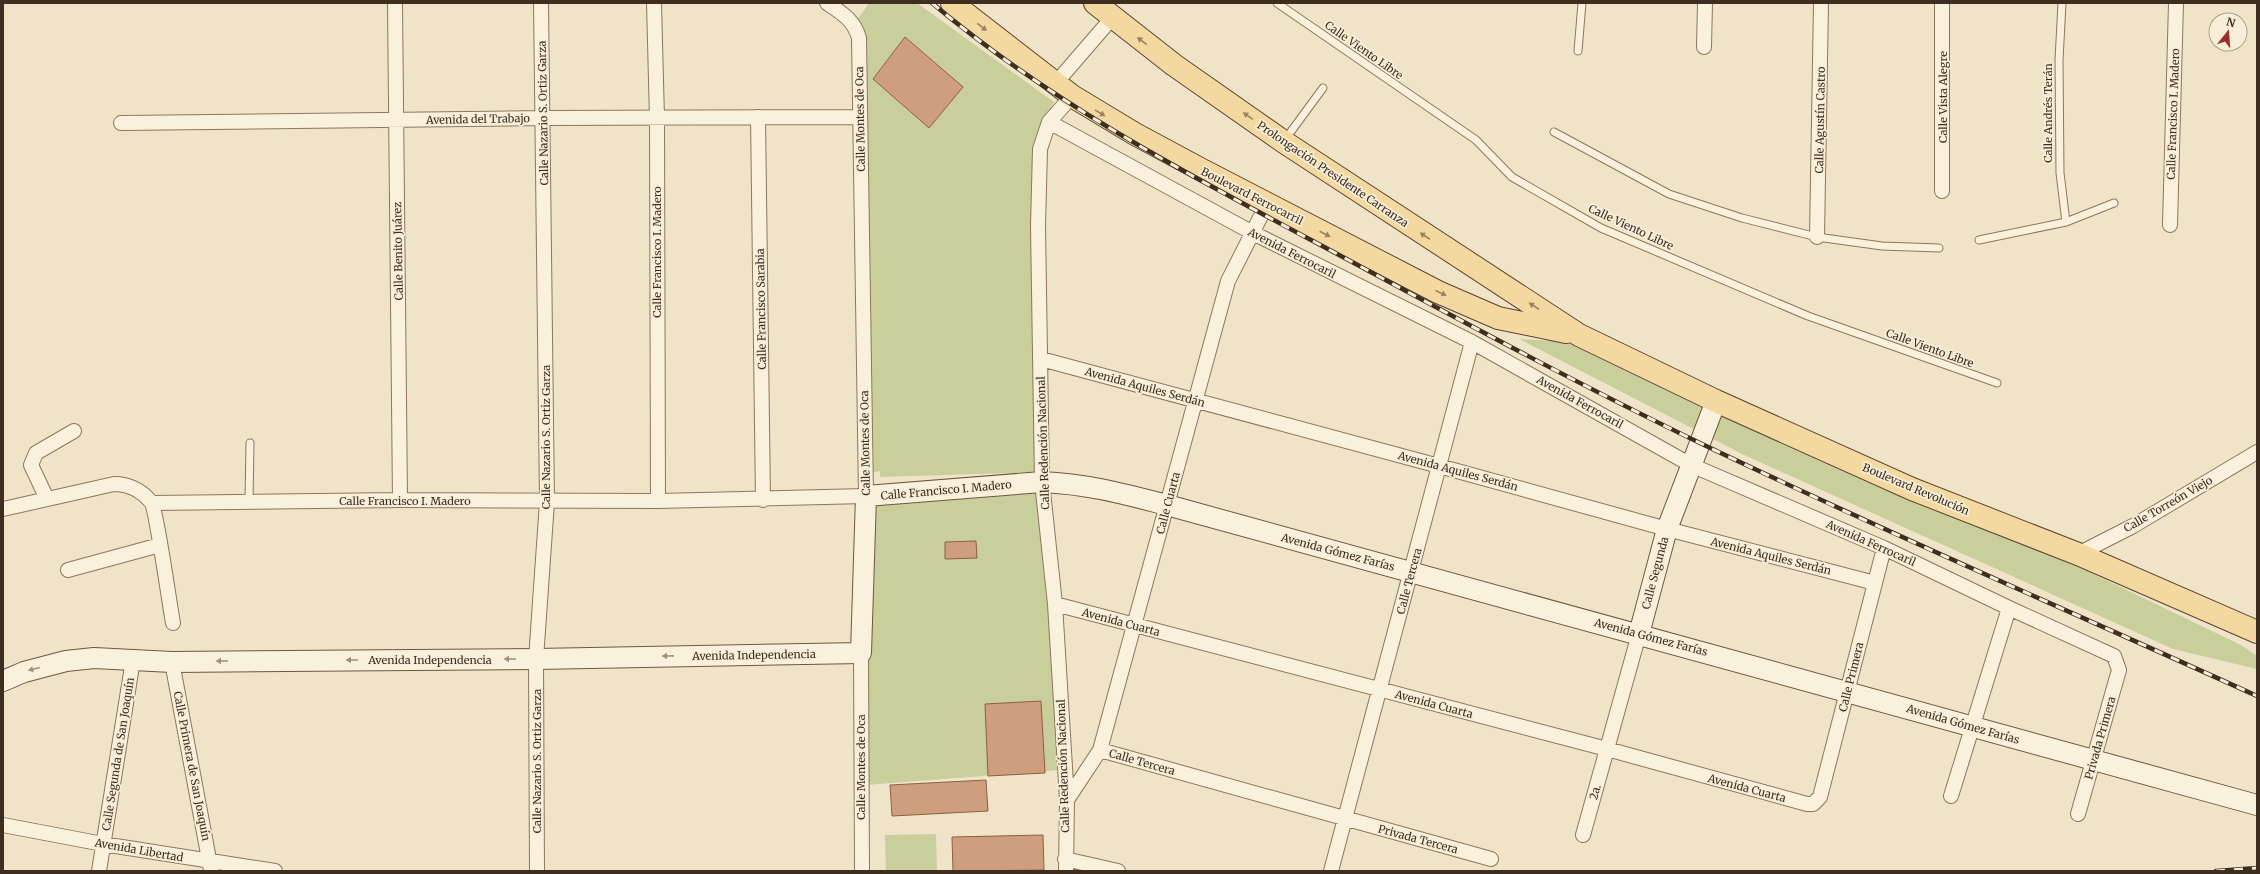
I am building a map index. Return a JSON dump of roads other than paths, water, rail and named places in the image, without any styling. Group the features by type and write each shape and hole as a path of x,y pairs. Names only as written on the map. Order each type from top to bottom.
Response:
{"main road":[{"name":"Boulevard Ferrocarril","path":"952,3 1063,90 1135,134 1267,204 1438,292 1498,318 1579,335"},
{"name":"Prolongación Presidente Carranza","path":"1095,3 1112,18 1174,65 1284,142 1579,335"},
{"name":"Boulevard Revolución","path":"1579,335 1716,400 1912,489 2078,554 2257,632"},
{"name":"Calle Segunda","path":"1639,634 1667,529 1716,400"},
{"name":"Calle Francisco I. Madero","path":"866,496 1042,482"},
{"name":"Avenida Gómez Farías","path":"1042,482 1102,488 1167,505 2257,805"},
{"name":"Calle Montes de Oca","path":"860,652 866,496"},
{"name":"Avenida Independencia","path":"3,680 24,672 66,661 94,658 172,662 536,659 860,652"}],"street":[{"name":"Calle Benito Juárez","path":"395,3 400,500"},
{"name":"Calle Nazario S. Ortiz Garza","path":"537,871 536,659 547,502 541,3"},
{"name":"Calle Francisco I. Madero","path":"654,3 657,119 658,501"},
{"name":"Calle Montes de Oca","path":"827,3 849,18 856,26 859,38 866,496"},
{"path":"1704,47 1705,3"},
{"name":"Calle Agustín Castro","path":"1816,237 1821,3"},
{"name":"Calle Vista Alegre","path":"1942,3 1942,191"},
{"name":"Calle Francisco I. Madero","path":"2170,225 2176,3"},
{"name":"Calle Redención Nacional","path":"1066,865 1067,800 1055,604 1042,482 1038,195 1040,149 1063,90 1112,18"},
{"name":"Calle Francisco Sarabia","path":"758,117 763,500"},
{"name":"Avenida del Trabajo","path":"121,123 543,118 657,119 860,117"},
{"name":"Avenida Ferrocaril","path":"1050,122 1252,233 1472,342 1691,465 1884,548 2114,656 2118,662"},
{"name":"Calle Cuarta","path":"1067,800 1100,750 1228,281 1267,204"},
{"name":"Calle Tercera","path":"1331,871 1472,342"},
{"name":"Avenida Aquiles Serdán","path":"1041,358 1667,529 1875,583"},
{"path":"47,499 31,465 32,458 36,453 74,431"},
{"name":"Calle Torreón Viejo","path":"2078,554 2133,526 2257,452"},
{"path":"3,509 114,484 123,484 136,488 153,503 173,623"},
{"name":"Calle Francisco I. Madero","path":"153,503 400,500 547,502 763,500 866,496"},
{"path":"68,570 160,545"},
{"name":"Calle Primera","path":"1814,804 1820,797 1884,548"},
{"name":"Avenida Cuarta","path":"1055,604 1607,749 1807,804 1814,804"},
{"path":"1951,796 2009,608"},
{"name":"Calle Segunda","path":"1607,749 1639,634"},
{"name":"Calle Montes de Oca","path":"860,652 862,871"},
{"name":"Calle Segunda de San Joaquín","path":"99,871 133,660"},
{"name":"Calle Primera de San Joaquín","path":"172,662 211,867"},
{"name":"Privada Primera","path":"2078,814 2119,670 2118,662"},
{"name":"2a.","path":"1583,835 1607,749"},
{"name":"Calle Tercera","path":"1100,750 1345,819"},
{"name":"Privada Tercera","path":"1345,819 1491,859"},
{"name":"Avenida Libertad","path":"3,825 211,867 276,871"},
{"path":"1066,865 1118,871"}],"lane":[{"name":"Calle Viento Libre","path":"1277,3 1476,140 1512,177 1601,228 1808,316 1997,384"},
{"path":"1578,51 1582,3"},
{"name":"Calle Andrés Terán","path":"2062,3 2059,60 2060,173 2066,222"},
{"path":"1284,142 1323,88"},
{"path":"1554,132 1669,194 1742,218 1816,237 1882,246 1939,248"},
{"path":"1979,240 2066,222 2114,203"},
{"path":"249,502 250,443"}],"railway":[{"path":"932,3 981,42 1031,78 1136,144 1245,205 1527,355 1614,400 1771,477 2257,696"},
{"path":"2216,871 2257,868"}]}
